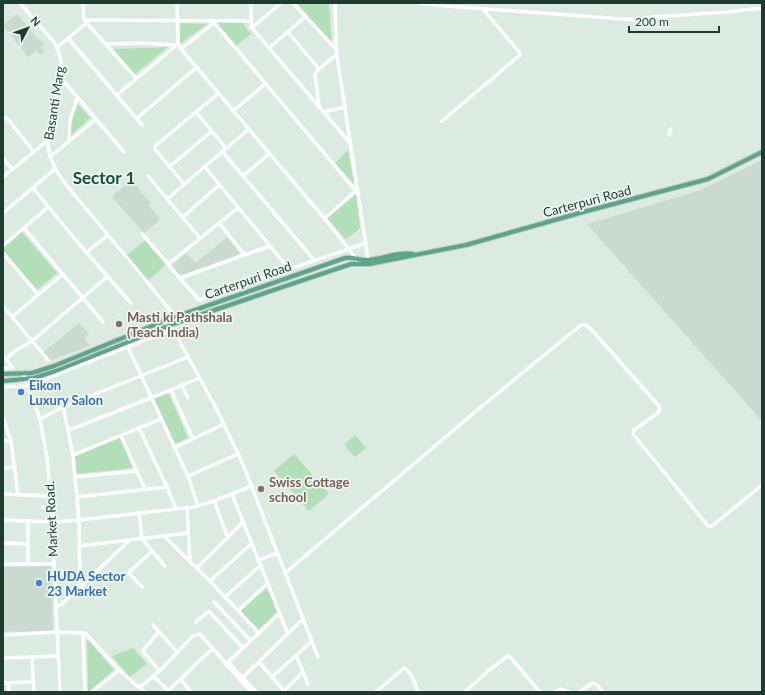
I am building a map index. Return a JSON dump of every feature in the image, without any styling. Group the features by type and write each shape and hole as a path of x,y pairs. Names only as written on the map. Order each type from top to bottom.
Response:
{"main road":[{"name":"Carterpuri Road","path":"3,374 32,373 54,366 176,316 345,258 350,257 363,260 402,254 413,254 466,245 708,179 762,152"},
{"name":"Carterpuri Road","path":"3,380 34,378 56,371 173,327 178,322 351,264 365,264 408,257 413,254"}],"street":[{"name":"Basanti Marg","path":"20,3 57,47 61,59 61,78 47,140 50,157 55,169 176,316"},
{"path":"83,3 86,21 136,78"},
{"path":"177,3 177,44 324,218 349,249 357,264"},
{"path":"251,3 252,28 351,144"},
{"path":"252,28 281,3"},
{"path":"293,3 336,49"},
{"path":"335,3 336,49 368,259"},
{"path":"420,3 636,20 654,17 762,8"},
{"path":"442,121 520,55 520,52 483,9"},
{"path":"269,48 305,17"},
{"path":"57,47 86,21 251,21"},
{"path":"181,49 213,21"},
{"path":"213,21 265,84 357,190"},
{"path":"288,32 319,69"},
{"path":"68,38 142,124"},
{"path":"106,44 177,44"},
{"path":"117,94 177,44"},
{"path":"319,107 315,76 316,72 337,54"},
{"path":"137,118 197,67"},
{"path":"61,78 124,152"},
{"path":"233,111 265,84"},
{"path":"184,184 155,149 155,146 219,93"},
{"path":"69,141 70,121 77,98"},
{"path":"323,112 345,107"},
{"path":"196,112 212,131 243,176 314,260"},
{"path":"3,119 7,118 33,151"},
{"path":"50,157 96,119"},
{"path":"167,199 249,129"},
{"path":"669,135 672,129"},
{"path":"169,167 212,131"},
{"path":"3,176 47,140"},
{"path":"243,176 269,154"},
{"path":"3,158 12,169"},
{"path":"204,166 289,269"},
{"path":"3,213 55,169"},
{"path":"148,176 200,238"},
{"path":"182,217 219,185"},
{"path":"33,188 107,278 131,303"},
{"path":"324,218 357,190"},
{"path":"3,246 48,207"},
{"path":"168,264 238,208"},
{"path":"219,223 245,255"},
{"path":"24,228 103,322"},
{"path":"142,234 197,298 201,300 366,243"},
{"path":"86,253 108,235"},
{"path":"180,278 270,246"},
{"path":"3,253 38,294"},
{"path":"12,317 63,274"},
{"path":"3,369 12,367 4,357 32,340 107,278"},
{"path":"3,306 48,360"},
{"path":"176,316 178,322"},
{"path":"169,319 238,454 252,486 318,657"},
{"path":"285,572 582,324 590,328 659,406 660,410 658,413 634,430 633,434 708,526 712,526 762,485"},
{"path":"3,387 27,386 128,347 173,327"},
{"path":"128,347 188,476 198,506"},
{"path":"40,419 63,408 188,357"},
{"name":"Market Road.","path":"23,373 40,419 47,458 53,522 60,692"},
{"path":"69,430 199,378"},
{"path":"182,385 188,398"},
{"path":"171,390 193,438"},
{"path":"63,408 69,430 73,455 79,520 80,588"},
{"path":"3,418 11,441 18,495"},
{"path":"73,455 161,419"},
{"path":"174,448 224,424"},
{"path":"140,428 176,509"},
{"path":"121,436 145,489"},
{"path":"3,441 11,441"},
{"path":"188,476 238,454"},
{"path":"3,468 15,467"},
{"path":"75,477 137,471"},
{"path":"3,520 53,522 187,508 214,501 252,486"},
{"path":"76,497 167,487"},
{"path":"3,494 51,496"},
{"path":"232,494 288,634"},
{"path":"214,501 228,538"},
{"path":"43,507 52,507"},
{"path":"187,508 190,562"},
{"path":"139,513 142,539 165,566"},
{"path":"28,522 28,564"},
{"path":"197,568 243,522"},
{"path":"79,546 188,533"},
{"path":"164,536 210,581 259,633"},
{"path":"56,607 62,604 80,588 129,540"},
{"path":"3,543 28,544"},
{"path":"210,581 251,544"},
{"path":"120,581 152,551"},
{"path":"259,560 277,553"},
{"path":"3,564 54,564"},
{"path":"225,597 261,565"},
{"path":"129,573 142,587"},
{"path":"238,611 268,583"},
{"path":"214,602 251,641"},
{"path":"196,622 209,610 244,648"},
{"path":"227,663 280,613"},
{"path":"241,678 303,619"},
{"path":"153,625 177,652"},
{"path":"3,635 57,632 83,633 87,635 119,670 144,692"},
{"path":"159,632 143,650 143,652 159,670"},
{"path":"83,633 85,692"},
{"path":"140,687 193,636 198,633 256,692"},
{"path":"272,677 312,642"},
{"path":"153,676 169,691 213,648"},
{"path":"296,655 308,684"},
{"path":"3,658 58,656"},
{"path":"465,692 489,670 508,656 540,692"},
{"path":"32,657 34,692"},
{"path":"259,662 285,691 303,672"},
{"path":"376,692 404,668 411,675 418,692"},
{"path":"92,692 119,670"},
{"path":"241,678 251,692"},
{"path":"180,680 191,692"},
{"path":"3,683 33,682"},
{"path":"8,683 9,692"},
{"path":"579,692 592,683 598,686 603,692"},
{"path":"554,692 560,689 569,692"}],"shaded area":[{"path":"17,14 36,37 44,43 41,47 44,53 38,53 37,50 28,57 3,25"},
{"path":"762,160 762,421 587,224 701,190"},
{"path":"131,180 151,203 148,205 160,219 144,233 112,197"},
{"path":"227,237 240,254 179,276 171,267 186,253 196,263"},
{"path":"79,323 89,334 84,338 90,346 51,360 44,352"},
{"path":"51,566 53,631 3,632 3,567"}],"green space":[{"path":"297,3 329,3 332,44"},
{"path":"216,22 242,22 251,34 236,46"},
{"path":"180,23 207,24 180,44"},
{"path":"168,47 135,74 113,49"},
{"path":"78,104 90,118 71,135 71,122"},
{"path":"348,150 354,184 335,163"},
{"path":"356,194 360,228 346,240 327,218"},
{"path":"21,231 57,273 36,291 3,252 3,246"},
{"path":"146,240 167,264 145,283 124,257"},
{"path":"168,392 188,438 175,444 154,398"},
{"path":"355,435 366,448 355,457 344,445"},
{"path":"120,438 133,468 76,474 74,457"},
{"path":"294,454 329,494 309,511 274,471"},
{"path":"267,588 277,612 258,630 240,611"},
{"path":"87,639 114,670 88,692"},
{"path":"133,648 147,664 130,677 112,656"}],"place":[{"name":"Masti ki Pathshala (Teach India)","path":"119,324"},
{"name":"Eikon Luxury Salon","path":"21,392"},
{"name":"Swiss Cottage school","path":"261,489"},
{"name":"HUDA Sector 23 Market","path":"39,583"}],"district":[{"name":"Sector 1","path":"104,177"}]}
